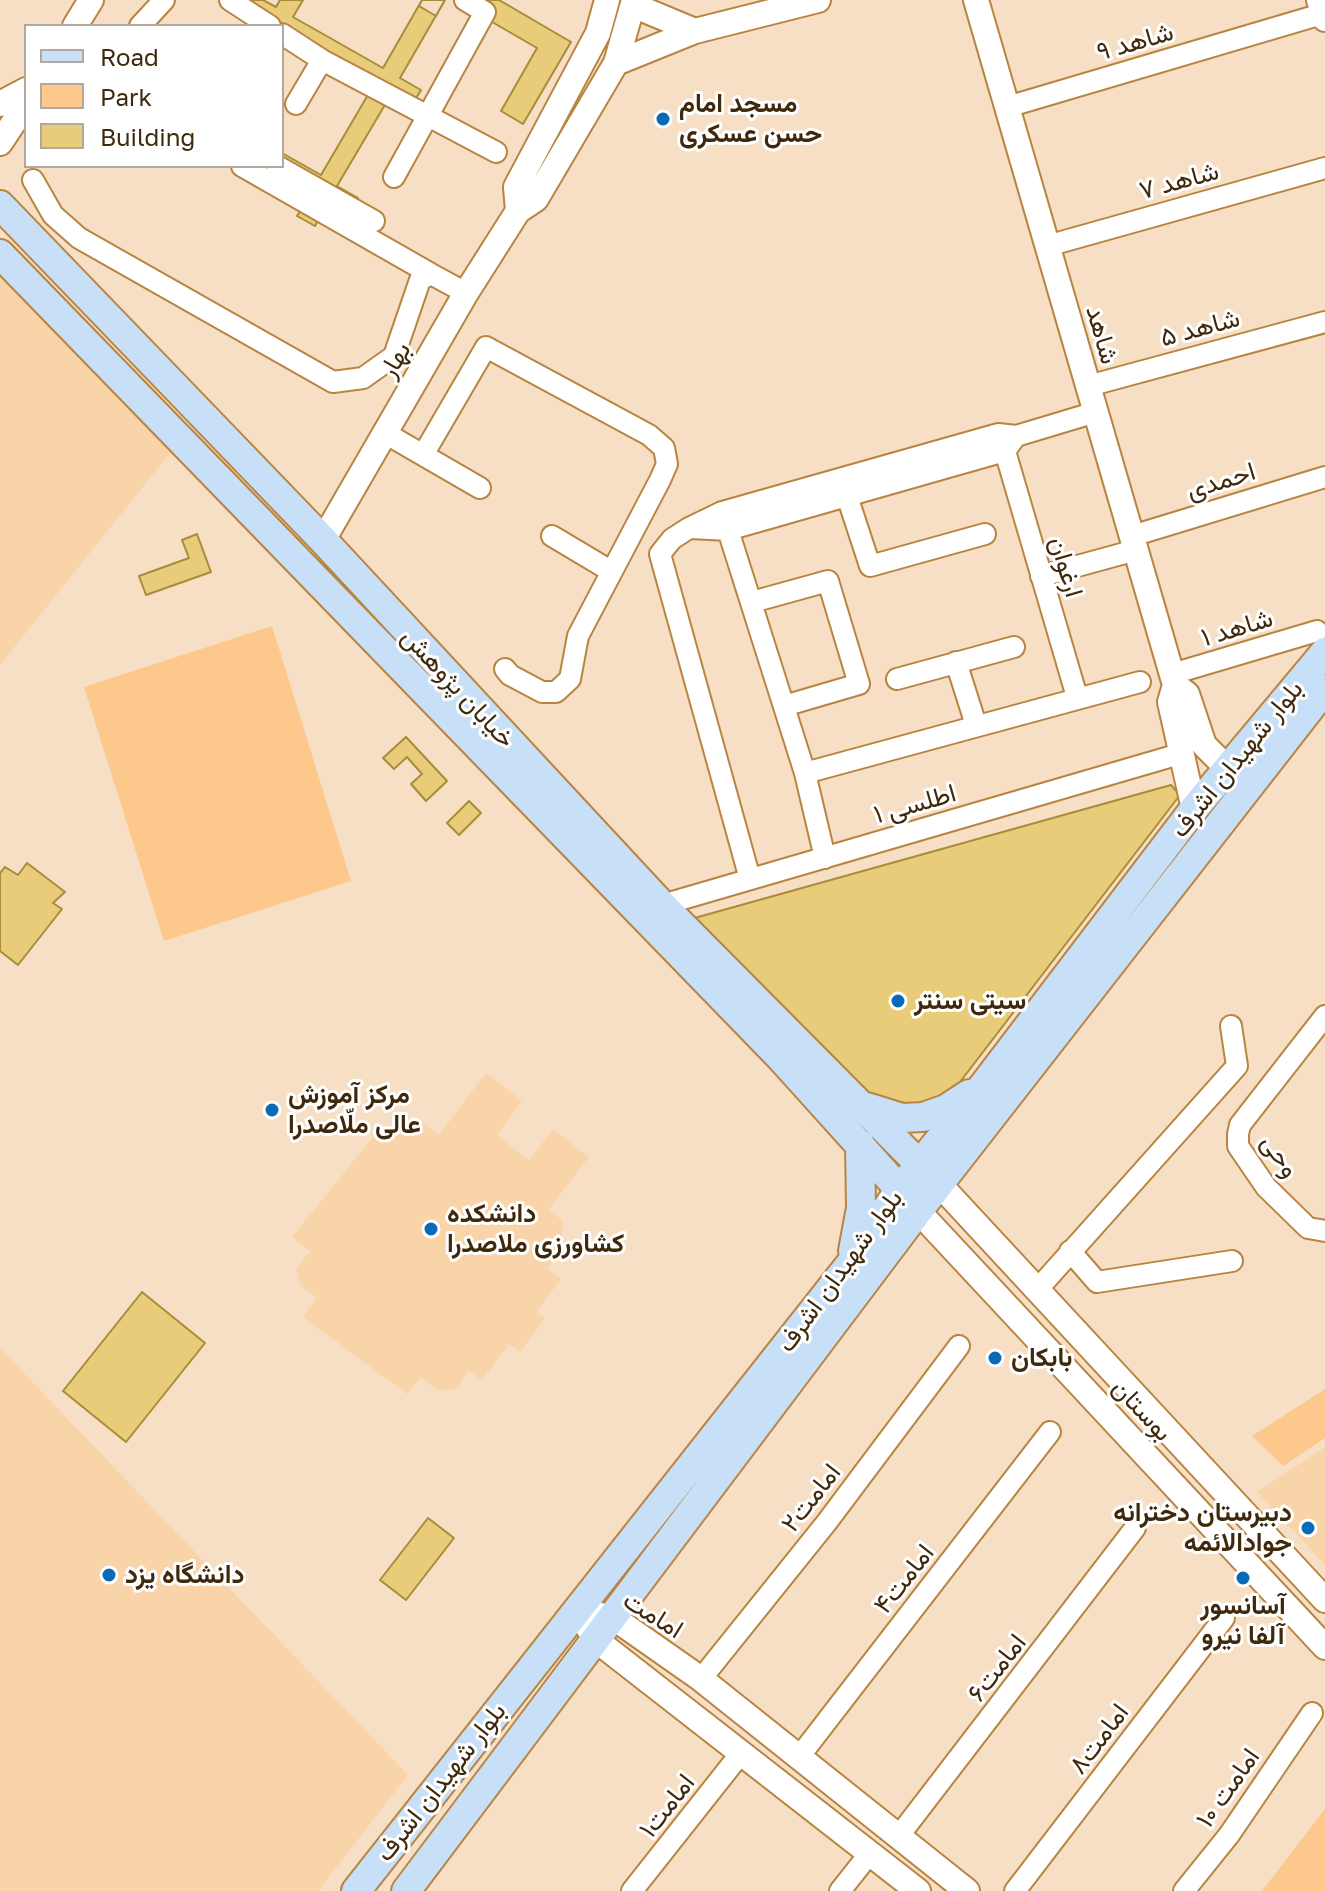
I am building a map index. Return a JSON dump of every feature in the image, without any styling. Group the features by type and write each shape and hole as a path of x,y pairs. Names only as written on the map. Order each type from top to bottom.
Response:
{"main road":[{"name":"خیابان پژوهش","path":"0,205 323,540 466,698 662,905 931,1176"},
{"name":"خیابان پژوهش","path":"0,254 233,490 781,1058 909,1200"},
{"name":"بلوار شهیدان اشرف","path":"931,1176 986,1082 1194,809 1321,654"},
{"name":"بلوار شهیدان اشرف","path":"356,1891 851,1263 931,1176 1325,689"},
{"path":"861,1105 902,1118 923,1117 946,1109 986,1082"},
{"path":"851,1263 861,1208 860,1144"},
{"name":"بلوار شهیدان اشرف","path":"406,1891 614,1618 909,1200"}],"street":[{"path":"76,24 91,0"},
{"path":"142,24 164,0"},
{"path":"230,0 267,24"},
{"path":"394,177 485,12 465,0"},
{"name":"بهار","path":"518,211 516,187 598,33 607,0"},
{"path":"616,63 695,31 818,0"},
{"name":"شاهد","path":"976,0 1173,680 1170,702 1194,809"},
{"path":"634,3 695,31"},
{"name":"بهار","path":"323,540 466,293 518,211 536,199 616,63 634,3"},
{"name":"شاهد ۹","path":"1007,107 1323,12"},
{"path":"284,35 322,60 496,152"},
{"path":"296,104 322,60"},
{"path":"0,104 24,91"},
{"path":"0,143 24,107"},
{"path":"246,168 466,293"},
{"path":"281,168 374,221"},
{"name":"شاهد ۷","path":"1047,246 1325,168"},
{"path":"33,180 53,215 79,238 333,382 363,378 394,356 401,343 416,286 431,274"},
{"name":"شاهد ۵","path":"1088,386 1325,322"},
{"path":"423,455 486,347 649,435 664,448 667,464 609,570 578,636 575,667 568,683 556,692 542,692 510,675 505,669"},
{"path":"689,528 728,530 1010,444 1096,412"},
{"path":"385,433 480,488"},
{"path":"750,879 660,554 672,539 722,512 998,434 1010,444"},
{"name":"ارغوان","path":"1010,444 1041,576 1077,697"},
{"name":"احمدی","path":"1041,576 1325,477"},
{"path":"847,496 870,566 985,534"},
{"path":"728,530 805,773 825,858"},
{"path":"552,536 609,570"},
{"path":"752,602 828,581 859,684 784,706"},
{"path":"897,679 1014,647"},
{"name":"شاهد ۱","path":"1173,680 1321,654"},
{"path":"956,662 976,725"},
{"name":"شاهد","path":"1173,680 1187,694 1204,745 1220,761 1232,763"},
{"path":"805,773 1140,682"},
{"name":"اطلسی ۱","path":"662,905 1183,753"},
{"name":"وحی","path":"1325,1016 1240,1125 1238,1134 1238,1146 1266,1187 1308,1228 1325,1231"},
{"path":"1036,1291 1237,1066 1231,1026"},
{"name":"بوستان","path":"931,1176 1325,1600"},
{"name":"بوستان","path":"909,1200 1325,1647"},
{"path":"1070,1251 1097,1282 1232,1261"},
{"path":"1038,1340 1059,1316"},
{"name":"امامت۲","path":"701,1679 827,1522 959,1346"},
{"name":"امامت۴","path":"799,1757 1050,1432"},
{"name":"امامت۶","path":"898,1837 1135,1528"},
{"name":"امامت","path":"577,1610 614,1618 701,1679 967,1891"},
{"name":"امامت","path":"577,1610 596,1640 918,1891"},
{"name":"امامت۸","path":"1015,1891 1224,1618"},
{"name":"امامت ۱۰","path":"1184,1891 1229,1835 1312,1713"},
{"name":"امامت۱","path":"632,1891 741,1753"},
{"path":"840,1891 870,1853"}],"shaded area":[{"path":"0,265 175,447 0,665"},
{"name":"دانشکده کشاورزی ملاصدرا","path":"486,1073 522,1101 497,1135 529,1160 553,1129 589,1157 549,1209 563,1221 561,1250 547,1268 561,1279 537,1312 545,1318 520,1352 509,1344 482,1380 469,1371 456,1388 439,1391 421,1377 407,1394 303,1317 317,1298 301,1286 296,1269 310,1251 292,1237 377,1132 388,1140 401,1124 419,1120 439,1135"},
{"name":"دانشگاه یزد","path":"0,1348 408,1775 318,1891 0,1891"},
{"name":"دبیرستان دخترانه جوادالائمه","path":"1325,1447 1325,1565 1257,1492"}],"green space":[{"path":"272,626 351,881 164,941 84,687"},
{"path":"1325,1389 1325,1438 1283,1466 1252,1436"},
{"path":"1325,1809 1325,1891 1262,1891"}],"building":[{"path":"252,0 263,0 276,7 280,0 303,0 293,17 383,68 422,0 445,0 400,78 421,90 409,110 389,98 337,186 358,198 347,218 326,206 315,226 297,216 310,195 263,168 284,168 284,154 321,175 372,88 284,38 284,24 260,24 243,14"},
{"path":"422,0 445,0 436,16 419,6"},
{"path":"454,0 499,0 571,42 523,124 501,111 537,48"},
{"path":"197,534 211,572 146,595 139,576 189,558 182,540"},
{"path":"406,737 447,781 426,801 411,784 422,774 407,757 394,769 383,758"},
{"name":"سیتی سنتر","path":"1171,785 1180,795 937,1112 883,1108 691,919"},
{"path":"469,801 481,813 459,835 447,823"},
{"path":"27,863 65,892 53,903 62,909 18,965 0,951 0,873 5,867 18,875"},
{"path":"142,1292 205,1343 126,1442 63,1391"},
{"path":"428,1518 454,1538 406,1600 380,1580"}],"place":[{"name":"مسجد امام حسن عسکری","path":"663,119"},
{"name":"سیتی سنتر","path":"898,1001"},
{"name":"مرکز آموزش عالی ملّاصدرا","path":"272,1110"},
{"name":"دانشکده کشاورزی ملاصدرا","path":"431,1229"},
{"name":"بابکان","path":"995,1358"},
{"name":"دبیرستان دخترانه جوادالائمه","path":"1308,1528"},
{"name":"دانشگاه یزد","path":"109,1575"},
{"name":"آسانسور آلفا نيرو","path":"1243,1578"}]}
